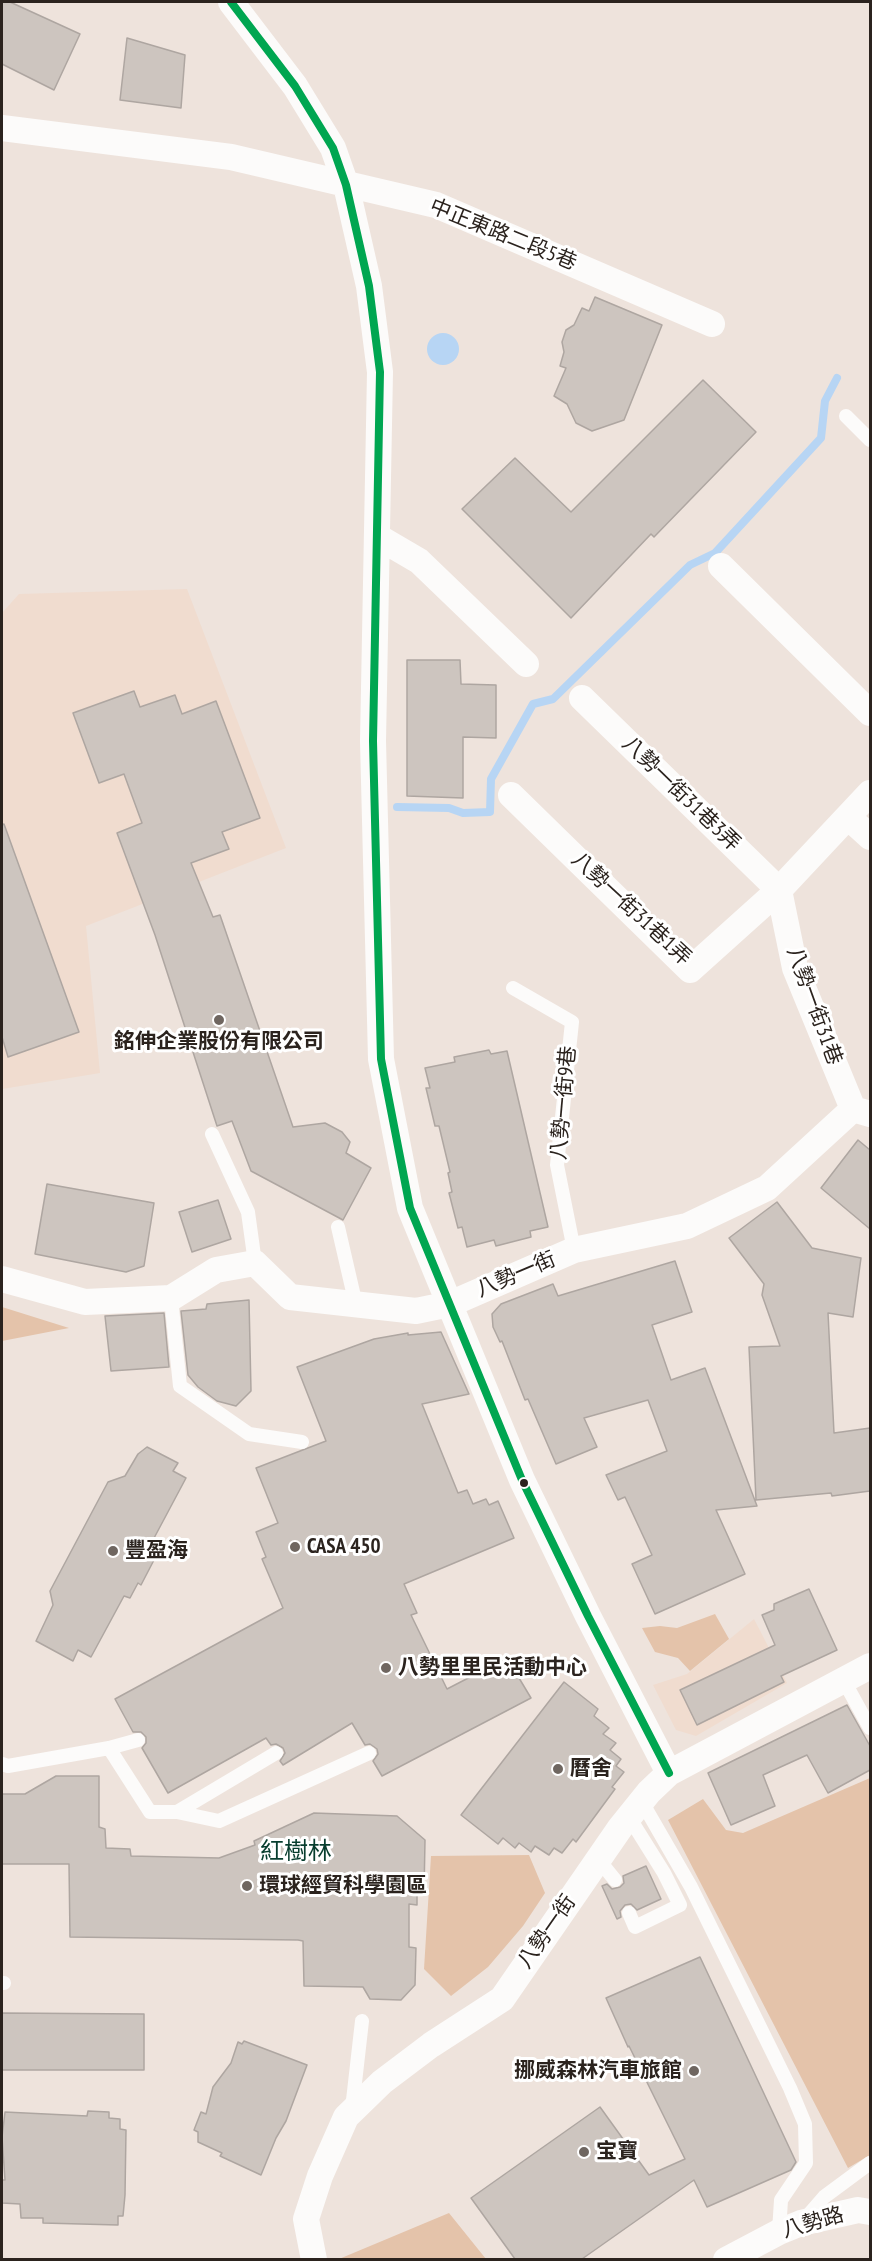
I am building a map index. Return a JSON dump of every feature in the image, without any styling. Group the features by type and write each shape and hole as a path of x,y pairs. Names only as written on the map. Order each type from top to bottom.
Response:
{"street":[{"path":"231,2 306,104 333,148 346,185 369,286 380,372 373,741 381,1059 410,1208 522,1480 588,1616 669,1773"},
{"name":"中正東路二段5巷","path":"2,128 231,157 436,205 712,324"},
{"path":"378,537 419,561 526,664"},
{"path":"721,566 870,713"},
{"name":"八勢一街31巷3弄","path":"582,698 779,890"},
{"path":"779,890 870,793"},
{"name":"八勢一街31巷1弄","path":"511,795 690,970 779,890"},
{"path":"848,817 870,837"},
{"name":"八勢一街31巷","path":"779,890 795,968 862,1111"},
{"name":"八勢一街","path":"255,1263 290,1297 416,1311 450,1304 573,1250 687,1226 767,1188 862,1111"},
{"path":"2,1279 85,1302 171,1299 216,1270 255,1263"},
{"name":"八勢一街","path":"314,2259 306,2219 320,2176 346,2117 382,2082 431,2045 502,1999 598,1859 635,1809 669,1773 844,1682 870,1666"},
{"name":"八勢路","path":"726,2259 790,2227 858,2210 870,2212"}],"lane":[{"path":"846,416 870,440"},
{"name":"八勢一街9巷","path":"513,988 572,1022 557,1165 573,1250"},
{"path":"212,1134 248,1212 255,1263"},
{"path":"338,1227 356,1305"},
{"path":"171,1299 180,1386 249,1434 302,1442"},
{"path":"844,1682 870,1728"},
{"path":"2,1764 8,1766 108,1748 138,1740"},
{"path":"108,1748 150,1812 177,1812 219,1821 369,1753"},
{"path":"177,1812 276,1753"},
{"path":"629,1913 634,1927 680,1905 635,1809"},
{"path":"635,1809 691,1887 790,2088 805,2124 806,2163 781,2200 790,2227 824,2197 870,2163"},
{"path":"598,1859 615,1880"},
{"path":"352,2111 362,2021"}],"shaded area":[{"path":"187,589 286,848 86,926 100,1073 2,1089 2,613 19,594"},
{"path":"2,1307 69,1328 2,1341"},
{"path":"715,1614 729,1639 690,1671 678,1658 655,1652 642,1628 660,1626 677,1628"},
{"path":"754,1619 787,1683 696,1736 676,1730 653,1685 687,1674"},
{"path":"870,1778 870,2155 848,2168 668,1820 703,1799 726,1830 743,1833"},
{"path":"529,1855 545,1893 523,1926 488,1967 451,1996 424,1969 431,1856"},
{"path":"449,2213 486,2259 339,2259"}],"water":[{"path":"443,333 454,338 459,349 454,360 443,365 432,360 427,349 432,338"}],"building":[{"path":"2,2 10,2 80,34 54,90 2,64"},
{"path":"127,38 185,55 181,108 120,100"},
{"path":"595,297 662,325 624,420 592,431 576,423 567,404 554,396 566,368 560,366 564,352 562,342 566,330 574,325 582,308 589,311"},
{"path":"703,380 756,432 654,537 651,534 571,618 462,509 515,458 571,512"},
{"path":"407,660 460,660 461,684 496,685 496,738 463,737 463,798 407,796"},
{"path":"134,691 140,707 175,695 182,714 216,701 260,818 222,832 229,849 191,863 213,917 220,915 293,1127 325,1123 342,1132 350,1142 346,1153 371,1168 343,1220 251,1171 232,1121 217,1126 155,935 117,833 142,823 124,774 99,783 73,713"},
{"path":"4,824 79,1032 8,1057 2,1037 2,825"},
{"path":"489,1050 491,1054 507,1051 548,1227 530,1231 531,1237 496,1246 494,1240 467,1247 462,1227 458,1228 449,1193 452,1192 448,1173 450,1172 439,1126 435,1126 426,1088 430,1088 425,1068 455,1062 454,1057"},
{"path":"858,1140 870,1150 870,1229 821,1188"},
{"path":"47,1184 154,1203 144,1266 126,1272 35,1254"},
{"path":"218,1200 231,1239 192,1252 179,1212"},
{"path":"777,1202 812,1248 861,1258 853,1317 828,1313 834,1433 870,1428 870,1491 832,1496 831,1493 756,1500 749,1347 780,1346 762,1295 764,1284 729,1238"},
{"path":"675,1261 692,1312 652,1325 671,1380 705,1368 757,1506 716,1510 745,1574 655,1614 632,1564 652,1555 625,1497 618,1500 606,1475 667,1451 648,1400 584,1418 597,1447 556,1464 528,1399 525,1400 502,1341 500,1342 493,1327 492,1314 501,1304 553,1284 558,1296"},
{"path":"249,1300 251,1391 236,1406 217,1401 198,1387 188,1375 181,1311 206,1309 207,1304"},
{"path":"164,1313 169,1367 111,1371 105,1316"},
{"path":"441,1332 469,1394 422,1404 458,1493 467,1490 473,1504 486,1499 489,1505 498,1501 514,1538 404,1584 417,1613 411,1615 447,1689 507,1658 531,1698 382,1776 373,1761 378,1754 377,1749 370,1744 365,1745 352,1723 283,1765 280,1761 285,1753 283,1748 276,1744 271,1745 266,1738 168,1793 142,1748 146,1743 146,1737 141,1732 133,1732 115,1699 283,1608 262,1559 266,1557 256,1532 278,1523 256,1468 326,1441 297,1367 374,1339 408,1333 408,1335"},
{"name":"豐盈海","path":"147,1447 178,1463 173,1471 186,1478 153,1540 159,1544 151,1559 154,1560 141,1585 138,1583 130,1598 124,1596 91,1657 78,1650 73,1661 36,1641 53,1605 50,1591 108,1482 125,1476 138,1454"},
{"path":"809,1589 837,1650 781,1676 784,1682 697,1725 680,1690 775,1645 762,1615 774,1610 774,1604"},
{"name":"曆舍","path":"564,1682 598,1709 594,1716 609,1728 603,1734 616,1743 610,1750 621,1759 616,1766 624,1772 612,1787 615,1789 576,1842 573,1839 562,1853 554,1848 549,1855 535,1846 531,1852 519,1843 515,1848 503,1838 498,1844 461,1815"},
{"path":"847,1705 870,1746 870,1770 828,1793 807,1755 763,1775 775,1806 731,1825 708,1773"},
{"name":"環球經貿科學園區","path":"56,1776 99,1776 99,1827 105,1829 106,1848 130,1849 131,1856 219,1858 255,1845 254,1841 314,1813 397,1816 425,1840 424,1894 417,1895 417,1905 409,1904 409,1947 416,1948 415,1985 401,2000 370,1999 363,1987 304,1986 303,1941 298,1940 70,1937 69,1864 2,1864 2,1794 25,1794"},
{"path":"646,1866 661,1899 637,1910 631,1904 625,1905 620,1911 621,1917 617,1919 602,1886 607,1884 612,1889 620,1887 624,1883 623,1876"},
{"path":"700,1957 796,2162 791,2170 707,2207 694,2180 582,2259 515,2259 471,2198 600,2107 649,2175 685,2159 628,2047 606,1998"},
{"path":"2,2013 144,2014 144,2070 2,2070"},
{"path":"244,2041 307,2065 286,2121 276,2138 261,2175 220,2156 222,2153 198,2142 198,2132 194,2130 201,2112 206,2114 213,2087 231,2063 238,2042 242,2044"},
{"path":"88,2111 109,2112 109,2118 120,2119 120,2129 126,2130 125,2195 123,2216 118,2216 118,2225 43,2223 43,2218 21,2218 20,2204 2,2203 2,2180 5,2180 2,2137 5,2112 87,2116"}],"waterway":[{"path":"397,807 449,808 463,813 490,812 491,779 533,704 553,699 690,565 715,553 821,438 825,401 837,378"}],"transit line":[{"path":"231,2 295,86 333,148 346,185 369,286 380,372 373,741 381,1059 410,1208 522,1480 588,1616 669,1773"}],"place":[{"name":"銘伸企業股份有限公司","path":"219,1020"},
{"name":"CASA 450","path":"295,1547"},
{"name":"豐盈海","path":"113,1551"},
{"name":"八勢里里民活動中心","path":"386,1668"},
{"name":"曆舍","path":"558,1769"},
{"name":"環球經貿科學園區","path":"247,1886"},
{"name":"挪威森林汽車旅館","path":"694,2071"},
{"name":"宝寶","path":"584,2152"}],"district":[{"name":"紅樹林","path":"296,1852"}]}
